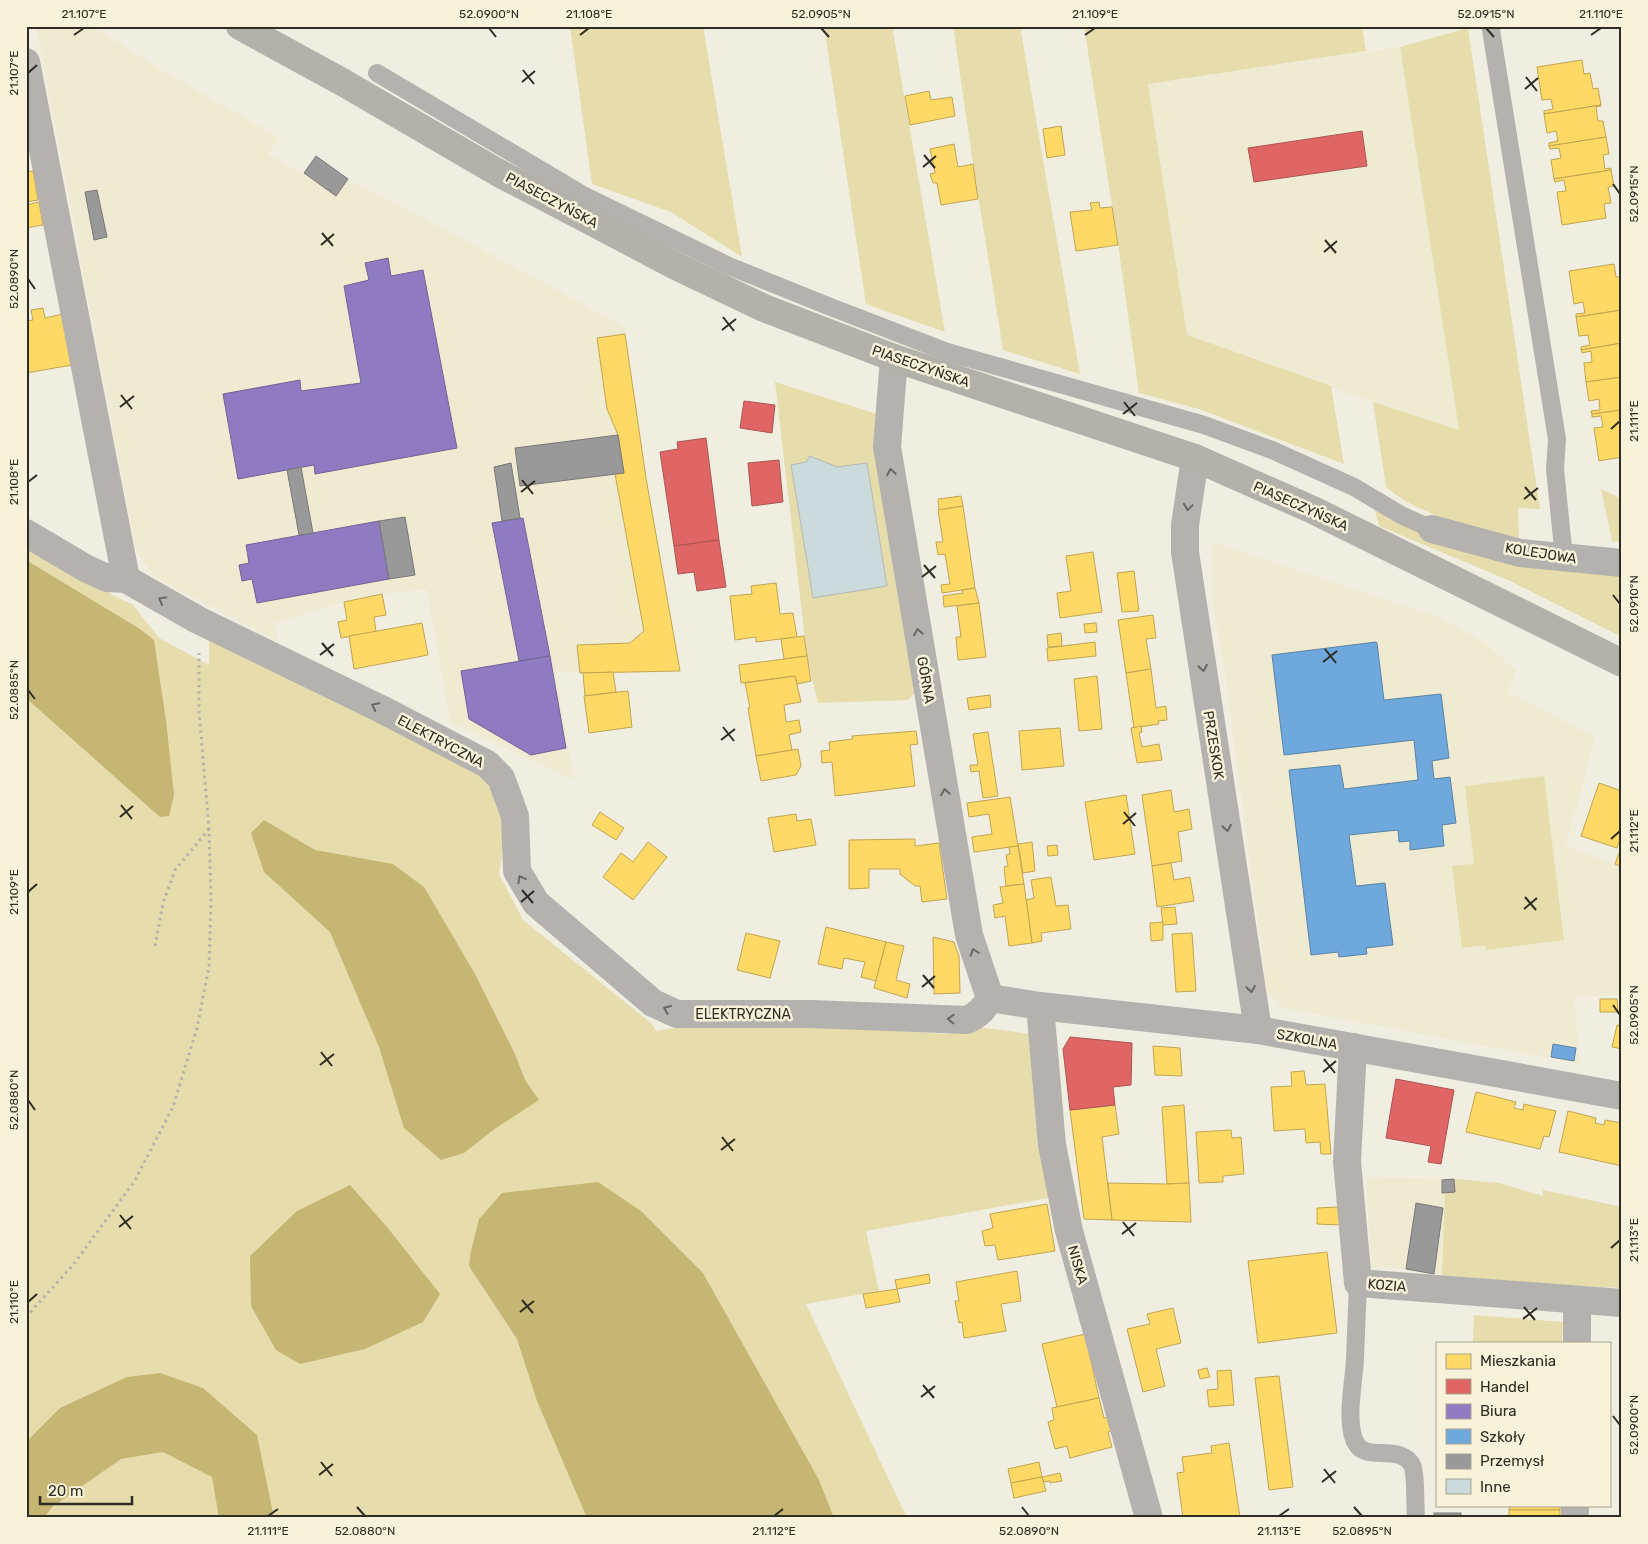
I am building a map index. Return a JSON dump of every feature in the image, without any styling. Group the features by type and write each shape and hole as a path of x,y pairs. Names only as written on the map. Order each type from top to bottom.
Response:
{"main road":[{"name":"PIASECZYŃSKA","path":"240,26 344,83 498,172 676,266 764,308 894,358 1195,458 1313,510 1622,663"}],"street":[{"path":"26,62 126,579"},
{"name":"GÓRNA","path":"894,358 887,447 969,935 990,998"},
{"name":"PRZESKOK","path":"1195,458 1186,525 1185,552 1258,1030"},
{"name":"KOLEJOWA","path":"1432,529 1520,553 1622,563"},
{"name":"ELEKTRYCZNA","path":"26,533 87,569 107,578 126,579 198,620 381,709 487,764 501,778 515,816 517,871 536,903 653,1003 677,1014 811,1014 968,1020 978,1015 990,998"},
{"name":"SZKOLNA","path":"990,998 1040,1006 1258,1030 1622,1096"},
{"name":"NISKA","path":"1040,1006 1052,1145 1068,1231 1149,1518"},
{"name":"KOZIA","path":"1353,1047 1347,1161 1358,1283 1622,1303"},
{"path":"1577,1300 1577,1342"}],"lane":[{"path":"1492,26 1492,39 1557,439 1555,469 1564,558"},
{"path":"377,73 583,195 729,266 947,352 1204,425 1272,450 1354,487 1400,515 1432,529"},
{"path":"1358,1283 1351,1416 1352,1436 1363,1451 1397,1454 1407,1459 1413,1466 1416,1518"}],"path":[{"path":"26,1317 73,1264 134,1182 173,1107 196,1028 209,967 211,899 209,829 199,711 198,620"},
{"path":"154,946 163,903 175,870 209,829"}],"shaded area":[{"path":"36,26 93,26 158,68 280,138 268,154 304,173 336,196 348,179 625,327 646,478 680,671 585,673 555,671 574,780 450,722 427,589 382,594 344,602 274,623 278,641 156,578 136,551"},
{"path":"570,26 703,26 742,257 671,212 592,184"},
{"path":"824,26 892,26 945,332 866,304"},
{"path":"953,26 1020,26 1080,374 1003,350"},
{"path":"1084,26 1362,26 1366,51 1148,84 1187,335 1331,386 1344,464 1199,409 1139,393"},
{"path":"1468,28 1540,509 1518,508 1519,538 1494,534 1436,515 1405,501 1386,487 1373,402 1459,430 1400,47"},
{"path":"1400,47 1459,430 1373,402 1187,336 1148,84"},
{"path":"775,382 877,414 920,687 908,700 818,703 807,656"},
{"path":"1601,489 1622,499 1622,542 1612,541"},
{"path":"1374,507 1622,575 1622,637 1508,580 1379,526"},
{"path":"26,538 84,573 114,596 132,604 159,638 209,665 209,640 470,766 488,785 500,806 504,843 499,874 523,920 652,1024 656,1031 682,1027 789,1025 948,1034 978,1027 1031,1034 1053,1197 866,1231 879,1291 806,1304 907,1518 26,1518"},
{"path":"1211,542 1442,618 1487,644 1516,671 1508,692 1595,737 1566,846 1622,867 1622,995 1574,997 1580,1064 1284,1008 1267,992 1223,661 1213,608"},
{"path":"26,560 140,629 154,640 166,721 174,795 169,816 160,817 26,698"},
{"path":"1544,776 1564,940 1486,950 1485,945 1462,948 1452,866 1474,864 1465,786"},
{"path":"264,820 315,850 393,864 424,887 475,974 515,1054 525,1080 539,1100 496,1128 464,1153 441,1160 404,1128 379,1047 330,932 264,872 251,833"},
{"path":"1366,1177 1454,1179 1455,1192 1445,1193 1442,1275 1406,1269 1371,1267"},
{"path":"1454,1179 1499,1183 1543,1196 1543,1190 1622,1207 1622,1288 1522,1283 1442,1275 1445,1193 1454,1192"},
{"path":"598,1182 641,1211 703,1273 819,1480 834,1518 587,1518 537,1401 517,1339 469,1266 479,1219 502,1193"},
{"path":"350,1185 387,1227 440,1294 423,1322 365,1349 300,1364 276,1350 251,1306 250,1256 297,1211"},
{"path":"1474,1315 1563,1322 1562,1342 1473,1342"},
{"path":"160,1373 203,1388 257,1435 274,1518 219,1518 212,1477 163,1452 121,1459 52,1507 44,1518 26,1518 26,1442 60,1408 127,1377"}],"building: Mieszkania":[{"path":"1582,60 1584,74 1590,73 1593,89 1598,88 1601,105 1544,114 1544,111 1553,109 1551,99 1542,100 1537,67"},
{"path":"929,91 931,100 952,97 955,116 910,125 905,96"},
{"path":"1601,105 1596,107 1598,121 1603,121 1606,137 1549,146 1549,143 1558,141 1556,131 1547,133 1544,114"},
{"path":"1061,126 1065,155 1047,158 1043,129"},
{"path":"1606,137 1609,154 1603,155 1605,169 1611,168 1611,170 1554,179 1551,160 1561,158 1559,148 1550,149 1549,146"},
{"path":"954,144 958,167 973,164 978,199 941,205 937,183 933,183 930,174 935,173 930,149"},
{"path":"1611,170 1614,186 1608,187 1611,203 1604,204 1606,218 1562,225 1557,192 1566,191 1564,180 1555,182 1554,179"},
{"path":"33,171 38,200 26,202 26,172"},
{"path":"39,202 43,225 26,228 26,205"},
{"path":"1099,202 1100,208 1112,207 1118,245 1076,251 1070,212 1092,210 1090,203"},
{"path":"1614,264 1616,277 1622,277 1622,310 1576,317 1576,314 1585,313 1583,302 1574,304 1569,271"},
{"path":"43,308 45,318 63,314 72,365 26,373 26,321 33,320 31,310"},
{"path":"1622,310 1622,343 1581,350 1581,347 1590,345 1588,335 1579,336 1576,317"},
{"path":"625,334 646,478 680,671 580,673 577,645 630,643 644,631 615,474 624,473 618,435 607,409 597,338"},
{"path":"1622,343 1622,377 1586,382 1584,363 1592,362 1591,351 1582,353 1581,350"},
{"path":"1622,377 1622,410 1592,414 1591,411 1600,410 1599,399 1589,401 1586,382"},
{"path":"1622,410 1622,457 1599,461 1594,428 1603,427 1601,416 1592,417 1592,414"},
{"path":"961,496 963,506 939,510 938,499"},
{"path":"963,506 975,588 942,593 941,585 950,584 945,554 938,555 936,542 943,542 938,510"},
{"path":"1093,552 1102,612 1060,618 1057,593 1071,591 1066,556"},
{"path":"1134,571 1139,611 1122,612 1117,573"},
{"path":"776,583 780,614 793,613 797,637 756,642 756,637 735,640 730,596 752,594 751,586"},
{"path":"975,588 979,603 944,607 943,596 963,593 962,590"},
{"path":"382,594 386,615 374,617 376,632 341,638 338,622 347,620 344,602"},
{"path":"979,603 986,657 958,660 956,637 961,637 957,606"},
{"path":"1153,615 1156,638 1146,639 1151,669 1126,673 1118,620"},
{"path":"422,623 428,655 354,669 349,636"},
{"path":"1096,623 1097,632 1085,633 1084,624"},
{"path":"1061,633 1062,646 1048,647 1047,635"},
{"path":"804,636 807,656 784,659 781,639"},
{"path":"1095,642 1096,656 1048,661 1047,648"},
{"path":"807,656 811,681 797,684 795,676 741,683 739,665"},
{"path":"1151,669 1156,708 1166,706 1167,720 1158,721 1159,724 1134,728 1126,673"},
{"path":"613,672 616,692 585,696 583,673"},
{"path":"795,676 801,702 784,705 786,722 799,720 801,732 789,735 792,750 756,756 745,683"},
{"path":"1097,676 1102,729 1079,731 1074,679"},
{"path":"628,691 632,727 589,733 584,696"},
{"path":"990,695 991,707 969,710 967,698"},
{"path":"1141,726 1142,732 1139,733 1142,747 1159,744 1162,760 1137,763 1131,728"},
{"path":"1060,728 1064,766 1022,770 1019,731"},
{"path":"916,731 918,744 910,745 915,786 835,796 832,762 822,763 821,751 830,750 829,742 853,739 852,736"},
{"path":"988,732 998,796 983,798 979,771 971,772 970,765 978,765 973,734"},
{"path":"798,749 801,766 796,775 761,781 756,756"},
{"path":"1599,783 1622,791 1622,833 1617,848 1581,836"},
{"path":"1171,790 1174,812 1189,809 1192,829 1178,832 1182,861 1152,866 1142,795"},
{"path":"1126,795 1135,854 1094,860 1085,802"},
{"path":"1010,797 1018,846 974,852 972,837 992,834 989,814 969,817 967,803"},
{"path":"600,812 624,828 616,840 592,825"},
{"path":"796,814 797,821 811,819 816,845 774,852 768,818"},
{"path":"915,839 915,846 939,843 947,899 922,902 920,886 915,886 900,874 900,869 869,869 869,888 849,889 849,840"},
{"path":"648,842 667,857 633,900 603,877 621,853 633,862"},
{"path":"1032,842 1035,871 1023,873 1018,844"},
{"path":"1057,845 1058,855 1048,856 1047,846"},
{"path":"1018,846 1024,884 1006,886 1004,867 1008,866 1006,855 1010,854 1009,847"},
{"path":"1619,853 1622,854 1622,867 1615,864"},
{"path":"1171,863 1174,880 1190,877 1194,901 1157,907 1152,866"},
{"path":"1051,877 1056,906 1068,905 1071,929 1041,933 1042,941 1032,943 1026,900 1034,898 1031,880"},
{"path":"1024,884 1032,943 1009,946 1005,916 995,918 993,905 1003,903 1000,887"},
{"path":"1175,907 1177,924 1163,925 1161,908"},
{"path":"1163,922 1163,940 1151,941 1150,923"},
{"path":"826,927 886,942 876,981 861,977 865,962 844,958 842,969 818,964"},
{"path":"746,933 780,941 770,978 737,970"},
{"path":"1192,933 1196,991 1176,992 1172,934"},
{"path":"933,937 954,942 959,956 960,993 934,994"},
{"path":"886,942 904,946 896,980 910,984 907,998 874,988"},
{"path":"1600,999 1617,999 1618,1012 1600,1012"},
{"path":"1617,1025 1622,1026 1622,1049 1612,1047"},
{"path":"1153,1046 1180,1048 1182,1076 1155,1075"},
{"path":"1304,1071 1306,1085 1325,1084 1331,1154 1321,1154 1320,1142 1306,1143 1305,1129 1274,1131 1271,1087 1292,1086 1291,1072"},
{"path":"1476,1092 1516,1102 1514,1108 1523,1110 1524,1104 1556,1111 1549,1137 1544,1136 1540,1149 1466,1132"},
{"path":"1115,1105 1119,1134 1102,1137 1112,1220 1084,1219 1070,1110"},
{"path":"1184,1105 1189,1183 1167,1184 1162,1107"},
{"path":"1568,1111 1596,1118 1595,1123 1604,1125 1605,1120 1622,1123 1622,1166 1559,1152"},
{"path":"1231,1130 1232,1138 1241,1137 1244,1174 1223,1176 1223,1182 1199,1183 1196,1132"},
{"path":"1108,1183 1189,1183 1191,1222 1112,1220"},
{"path":"1047,1204 1055,1251 998,1260 995,1245 985,1246 982,1231 993,1228 990,1214"},
{"path":"1339,1207 1341,1225 1317,1224 1317,1208"},
{"path":"1327,1252 1337,1333 1258,1343 1248,1261"},
{"path":"1017,1271 1021,1301 1001,1304 1006,1331 964,1338 962,1322 959,1323 955,1301 959,1301 956,1282"},
{"path":"929,1274 930,1283 897,1289 895,1280"},
{"path":"897,1289 900,1302 866,1308 863,1294"},
{"path":"1173,1308 1181,1343 1156,1349 1165,1386 1143,1392 1127,1329 1150,1324 1147,1314"},
{"path":"1085,1334 1099,1398 1057,1407 1042,1344"},
{"path":"1207,1368 1210,1377 1200,1379 1198,1370"},
{"path":"1231,1370 1234,1405 1209,1407 1207,1390 1218,1389 1217,1371"},
{"path":"1279,1376 1293,1487 1269,1490 1255,1378"},
{"path":"1099,1398 1104,1418 1107,1417 1111,1431 1108,1432 1112,1447 1070,1458 1067,1446 1055,1449 1048,1422 1054,1420 1052,1408"},
{"path":"1229,1443 1240,1518 1183,1518 1177,1473 1184,1472 1182,1457 1212,1453 1211,1446"},
{"path":"1039,1462 1042,1477 1011,1483 1008,1469"},
{"path":"1060,1473 1062,1481 1044,1482 1042,1477"},
{"path":"1042,1477 1046,1491 1014,1498 1011,1483"},
{"path":"1510,1506 1560,1506 1560,1510 1509,1510"},
{"path":"1509,1510 1560,1510 1560,1518 1509,1518"}],"building: Handel":[{"path":"1362,131 1367,166 1254,182 1248,148"},
{"path":"744,401 775,405 772,433 740,428"},
{"path":"706,438 719,540 674,546 660,452 678,449 677,442"},
{"path":"779,460 783,502 752,506 748,463"},
{"path":"719,540 726,587 697,591 694,572 678,574 674,546"},
{"path":"1070,1037 1132,1043 1131,1085 1113,1087 1115,1105 1070,1110 1063,1049"},
{"path":"1396,1079 1454,1090 1441,1164 1428,1162 1431,1146 1386,1138"}],"building: Biura":[{"path":"388,258 391,276 423,270 457,448 315,474 314,465 238,479 223,394 300,380 301,391 361,383 344,286 369,280 365,263"},
{"path":"523,518 550,656 519,661 492,523"},
{"path":"379,521 389,579 257,603 252,579 242,581 239,565 249,563 246,545"},
{"path":"550,656 566,748 531,755 469,719 461,671"}],"building: Szkoły":[{"path":"1376,642 1384,700 1441,694 1449,758 1432,761 1434,779 1450,777 1456,823 1442,825 1444,846 1410,850 1410,841 1399,842 1398,830 1349,835 1356,886 1385,883 1393,945 1366,948 1367,954 1339,957 1338,952 1311,955 1289,770 1340,765 1344,789 1418,780 1414,740 1284,755 1272,655"},
{"path":"1553,1044 1576,1048 1574,1061 1551,1057"}],"building: Przemysł":[{"path":"316,156 348,179 336,196 304,173"},
{"path":"97,190 107,237 94,240 85,192"},
{"path":"618,435 624,473 520,486 515,448"},
{"path":"511,463 520,518 502,521 494,467"},
{"path":"301,467 313,533 299,535 287,470"},
{"path":"405,517 415,575 389,579 379,521"},
{"path":"1454,1179 1455,1192 1442,1193 1442,1180"},
{"path":"1416,1203 1443,1208 1434,1274 1406,1269"},
{"path":"1434,1513 1461,1513 1461,1518 1434,1518"}],"building: Inne":[{"path":"810,456 837,467 867,463 887,586 813,598 791,465 806,462"}]}
